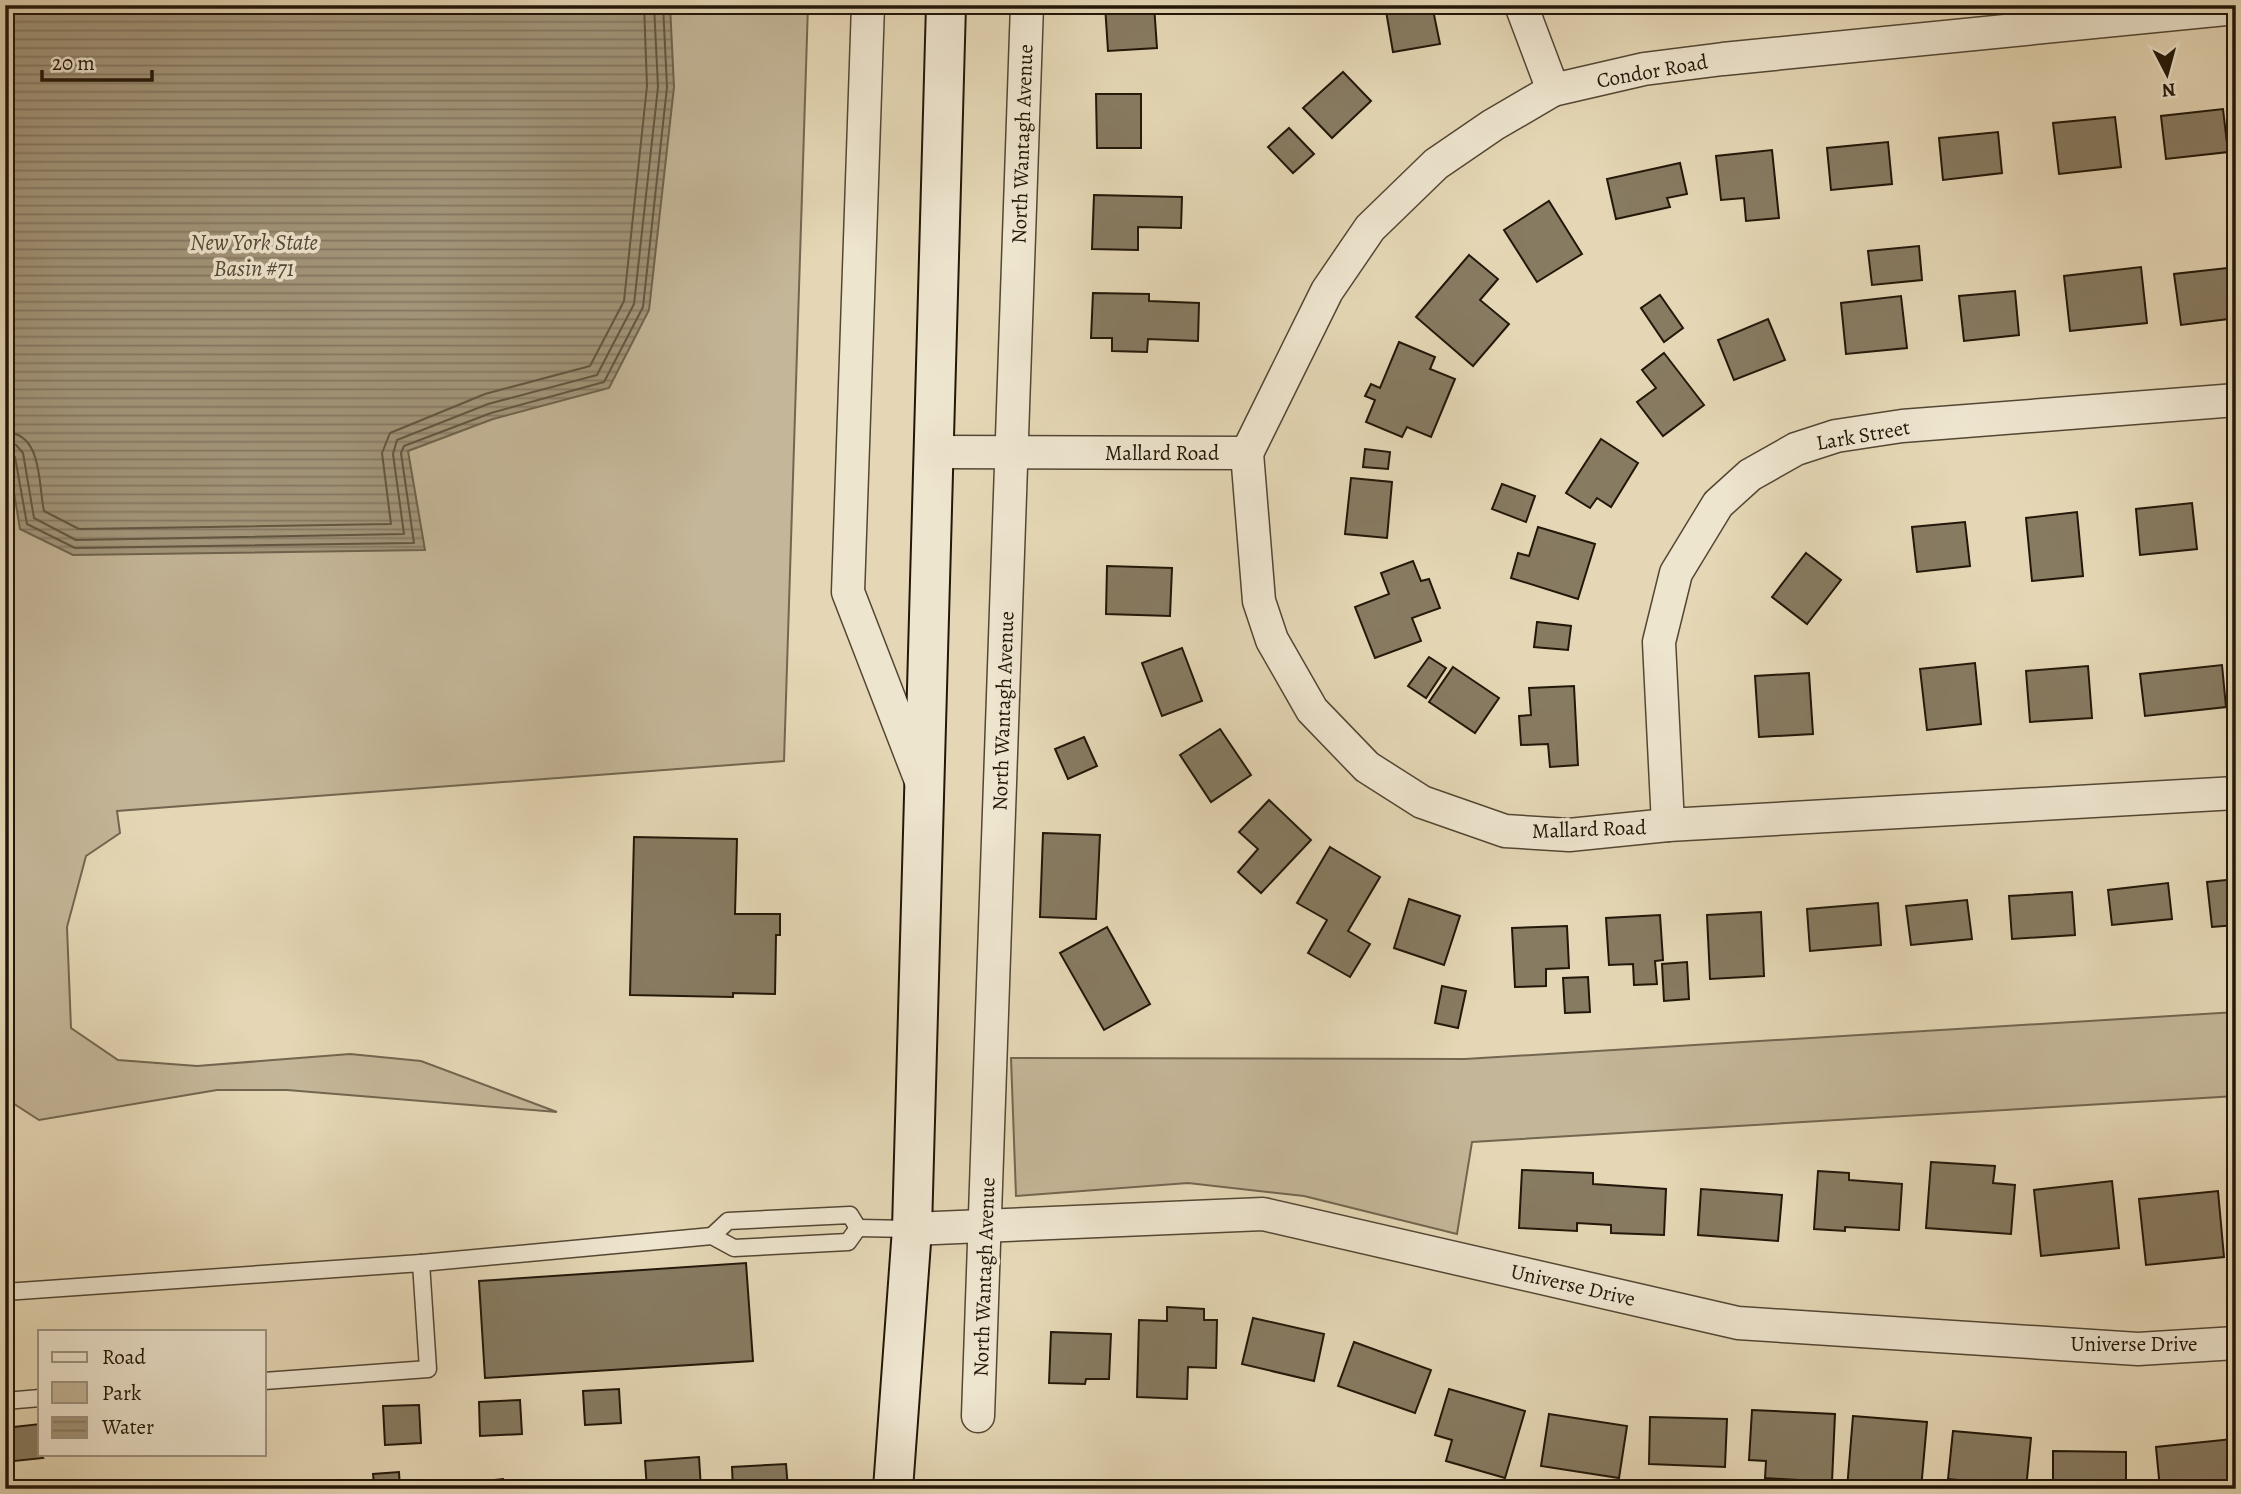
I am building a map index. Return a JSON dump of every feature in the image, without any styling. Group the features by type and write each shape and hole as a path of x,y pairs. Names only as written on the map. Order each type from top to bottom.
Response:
{"main road":[{"path":"893,1489 912,1229 947,5"}],"street":[{"path":"868,5 848,592 924,789"},
{"name":"North Wantagh Avenue","path":"978,1416 987,1225 1027,5"},
{"path":"1521,5 1553,90"},
{"name":"Condor Road","path":"1247,453 1327,291 1370,228 1436,164 1493,125 1553,90 1644,69 1723,59 2236,8"},
{"name":"Lark Street","path":"1668,825 1659,642 1676,573 1718,503 1750,475 1796,449 1849,434 1902,426 2236,400"},
{"name":"Mallard Road","path":"933,452 1247,453 1259,601 1272,640 1312,710 1367,767 1422,802 1504,831 1569,835 1668,825 2236,793"},
{"name":"Universe Drive","path":"912,1229 1263,1214 1738,1322 2138,1349 2236,1343"}],"lane":[{"path":"712,1236 728,1221 850,1215 858,1228"},
{"path":"858,1228 912,1229"},
{"path":"5,1292 421,1263 712,1236 734,1248 848,1242 858,1228"},
{"path":"266,1381 428,1369 421,1263"},
{"path":"5,1401 38,1398"}],"green space":[{"path":"5,5 808,5 784,761 117,811 120,833 86,856 67,927 71,1028 118,1060 197,1066 350,1054 421,1061 557,1112 287,1090 217,1090 39,1120 5,1098"},
{"path":"2236,1012 2236,1096 1472,1142 1457,1234 1304,1196 1188,1183 1016,1196 1011,1058 1465,1059"}],"water":[{"name":"New York State Basin #71","path":"5,5 670,5 674,87 649,310 609,388 493,419 408,451 425,550 73,555 20,529 5,438"}],"building":[{"path":"1105,5 1154,5 1157,48 1108,51"},
{"path":"1385,5 1432,5 1440,44 1393,52"},
{"path":"1343,72 1371,101 1332,138 1303,108"},
{"path":"1096,94 1141,94 1141,148 1097,148"},
{"path":"2223,109 2228,152 2166,159 2161,116"},
{"path":"2115,117 2121,167 2059,174 2053,123"},
{"path":"1289,128 1314,154 1293,173 1268,147"},
{"path":"1998,132 2002,173 1943,180 1939,138"},
{"path":"1888,142 1892,184 1831,190 1827,148"},
{"path":"1772,150 1779,218 1746,221 1744,198 1721,200 1716,156"},
{"path":"1680,163 1687,194 1667,198 1670,207 1616,219 1607,179"},
{"path":"1094,195 1182,197 1181,228 1138,227 1138,250 1092,249"},
{"path":"1549,201 1582,254 1537,282 1504,230"},
{"path":"1919,246 1922,280 1872,285 1868,251"},
{"path":"1469,255 1498,279 1480,300 1509,324 1473,366 1416,317"},
{"path":"2141,267 2147,323 2070,331 2064,276"},
{"path":"2236,267 2236,318 2181,325 2174,274"},
{"path":"2015,291 2019,335 1964,341 1959,296"},
{"path":"1093,293 1149,294 1149,301 1199,303 1198,341 1148,339 1147,352 1112,351 1112,338 1091,338"},
{"path":"1660,295 1683,328 1664,342 1641,308"},
{"path":"1901,296 1907,348 1846,354 1841,303"},
{"path":"1768,319 1785,360 1734,380 1718,340"},
{"path":"1399,342 1435,357 1430,369 1455,379 1431,437 1407,427 1402,437 1366,422 1375,400 1365,396 1371,384 1380,388"},
{"path":"1664,353 1704,405 1663,436 1637,402 1656,388 1642,370"},
{"path":"1601,439 1638,463 1611,507 1597,498 1590,508 1566,493"},
{"path":"1365,449 1390,452 1388,469 1363,467"},
{"path":"1351,478 1392,482 1387,538 1345,534"},
{"path":"1502,484 1535,496 1526,522 1492,509"},
{"path":"2192,503 2197,549 2140,555 2136,509"},
{"path":"2077,512 2083,576 2032,581 2026,518"},
{"path":"1965,522 1970,566 1917,572 1912,527"},
{"path":"1538,527 1595,544 1578,599 1511,578 1518,553 1529,556"},
{"path":"1806,553 1841,580 1807,624 1772,597"},
{"path":"1413,561 1421,581 1429,579 1440,608 1412,618 1421,641 1375,658 1355,607 1389,594 1381,573"},
{"path":"1107,566 1172,568 1170,616 1106,614"},
{"path":"1537,622 1571,626 1568,650 1534,647"},
{"path":"1182,648 1202,701 1162,716 1142,663"},
{"path":"1429,657 1446,668 1426,698 1408,686"},
{"path":"1975,663 1981,724 1927,730 1920,669"},
{"path":"2222,665 2226,707 2145,716 2140,674"},
{"path":"2088,666 2092,718 2030,722 2026,671"},
{"path":"1453,667 1499,698 1475,733 1429,702"},
{"path":"1809,673 1813,734 1759,737 1755,676"},
{"path":"1574,686 1578,765 1550,767 1548,744 1521,745 1519,716 1531,715 1529,688"},
{"path":"1220,729 1251,775 1211,802 1180,755"},
{"path":"1084,737 1097,766 1068,779 1055,749"},
{"path":"1269,800 1311,840 1261,893 1238,872 1258,849 1239,832"},
{"path":"1043,833 1100,835 1096,919 1040,917"},
{"path":"634,837 737,839 735,914 780,914 780,935 776,935 775,994 733,993 733,997 630,995"},
{"path":"1330,847 1380,877 1348,931 1370,944 1350,977 1308,953 1327,920 1297,903"},
{"path":"2236,879 2236,925 2212,927 2207,882"},
{"path":"2168,883 2172,919 2112,925 2108,890"},
{"path":"2072,892 2075,935 2012,939 2009,896"},
{"path":"1409,899 1460,916 1444,965 1394,948"},
{"path":"1967,900 1972,939 1911,945 1906,906"},
{"path":"1878,903 1881,945 1810,951 1807,909"},
{"path":"1761,912 1764,976 1710,979 1707,915"},
{"path":"1660,915 1663,960 1655,961 1657,984 1634,985 1633,964 1609,965 1606,918"},
{"path":"1567,926 1569,968 1546,969 1546,986 1515,987 1512,928"},
{"path":"1107,927 1150,1004 1104,1030 1060,953"},
{"path":"1687,962 1689,999 1664,1001 1662,964"},
{"path":"1588,977 1590,1012 1565,1013 1563,978"},
{"path":"1442,986 1466,991 1458,1028 1435,1023"},
{"path":"1931,1162 1995,1166 1993,1183 2015,1185 2011,1234 1926,1228"},
{"path":"1522,1170 1593,1173 1593,1184 1666,1189 1664,1235 1611,1233 1611,1225 1577,1223 1577,1231 1519,1228"},
{"path":"1818,1171 1849,1173 1849,1180 1902,1184 1899,1230 1845,1227 1845,1231 1814,1229"},
{"path":"2112,1181 2119,1248 2041,1256 2034,1190"},
{"path":"1701,1189 1782,1195 1778,1241 1698,1235"},
{"path":"2218,1191 2224,1257 2146,1265 2139,1199"},
{"path":"746,1263 753,1361 485,1378 479,1281"},
{"path":"1167,1307 1204,1309 1204,1320 1217,1320 1216,1368 1188,1367 1187,1399 1137,1397 1139,1320 1167,1321"},
{"path":"1253,1318 1324,1334 1314,1381 1242,1364"},
{"path":"1051,1332 1111,1334 1109,1379 1086,1379 1085,1384 1049,1383"},
{"path":"1354,1342 1431,1370 1415,1413 1338,1386"},
{"path":"619,1389 621,1423 585,1425 583,1391"},
{"path":"1449,1389 1525,1411 1505,1478 1446,1461 1452,1440 1435,1435"},
{"path":"520,1400 522,1434 480,1436 479,1402"},
{"path":"419,1405 421,1443 385,1445 383,1406"},
{"path":"1752,1410 1835,1414 1832,1482 1765,1478 1766,1461 1749,1460"},
{"path":"1549,1414 1627,1426 1619,1478 1541,1466"},
{"path":"1853,1416 1927,1422 1921,1489 1847,1489"},
{"path":"1650,1417 1727,1419 1725,1467 1649,1464"},
{"path":"38,1424 38,1456 43,1458 5,1462 5,1428"},
{"path":"1953,1431 2031,1438 2026,1489 1997,1489 1997,1484 1948,1479"},
{"path":"2232,1439 2236,1489 2160,1489 2156,1447"},
{"path":"2053,1451 2126,1452 2126,1489 2053,1489"},
{"path":"699,1457 701,1489 647,1489 645,1461"},
{"path":"786,1464 788,1489 733,1489 732,1467"},
{"path":"399,1472 400,1489 346,1489 345,1486 374,1484 373,1474"},
{"path":"503,1479 503,1489 476,1489 475,1482"},
{"path":"602,1484 602,1489 549,1489 549,1487"}]}
